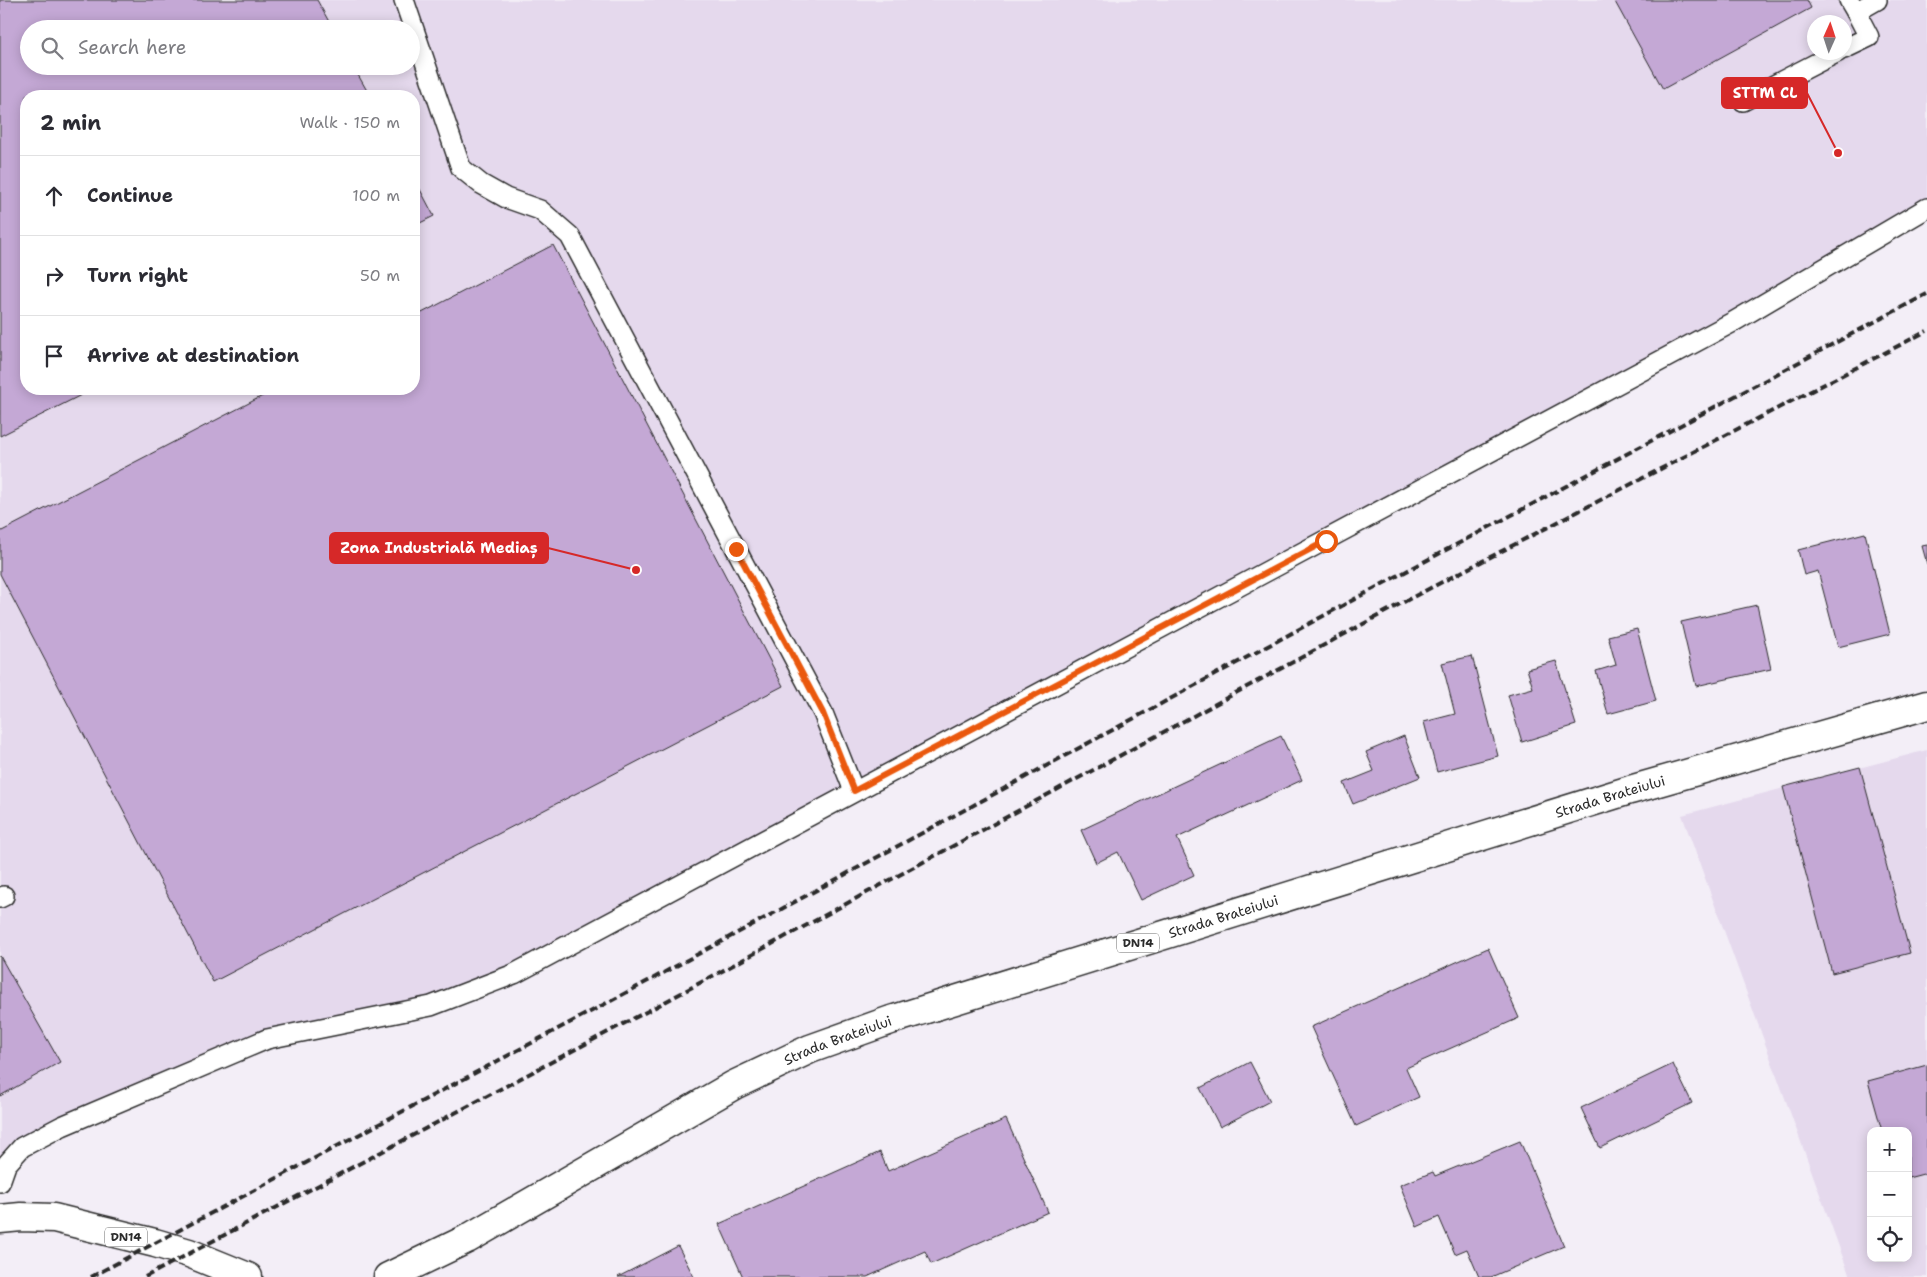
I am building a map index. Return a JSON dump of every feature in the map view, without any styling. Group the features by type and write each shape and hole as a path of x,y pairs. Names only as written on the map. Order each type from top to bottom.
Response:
{"main road":[{"name":"Strada Brateiului","path":"388,1277 467,1239 734,1084 810,1049 900,1017 1630,790 1927,705"},
{"name":"DN14","path":"0,1219 21,1217 54,1218 155,1243 248,1277"}],"lane":[{"path":"404,0 411,20"},
{"path":"1852,45 1869,37 1853,6 1878,0"},
{"path":"420,48 460,168 481,184 506,198 540,210 570,236 823,713 854,791"},
{"path":"1743,101 1822,60"},
{"path":"0,1182 6,1165 22,1147 62,1126 267,1039 431,1006 514,974 1733,322 1927,208"}],"shaded area":[{"path":"0,0 1927,0 1927,208 766,839 431,1006 316,1028 22,1147 0,1182"},
{"path":"1927,750 1927,1277 1850,1277 1682,815"}],"building":[{"path":"0,0 317,0 328,20 20,20 20,75 358,75 367,90 20,90 20,395 81,395 0,436"},
{"path":"1614,0 1807,0 1811,8 1663,89"},
{"path":"420,189 434,216 420,223"},
{"path":"553,245 783,686 213,982 0,574 0,532 264,395 420,395 420,314"},
{"path":"1865,533 1890,634 1838,647 1818,571 1804,575 1798,550"},
{"path":"1927,545 1927,564 1922,546"},
{"path":"1757,605 1771,669 1696,686 1681,622"},
{"path":"1637,629 1656,701 1608,714 1596,671 1616,665 1608,636"},
{"path":"1472,656 1498,756 1437,772 1424,722 1455,714 1442,663"},
{"path":"1556,661 1576,725 1522,742 1508,695 1533,688 1527,669"},
{"path":"1281,736 1302,780 1177,838 1194,875 1141,900 1118,852 1096,863 1081,830"},
{"path":"1404,736 1420,777 1353,804 1344,783 1374,771 1366,752"},
{"path":"1860,767 1910,953 1832,973 1783,787"},
{"path":"1488,948 1519,1018 1406,1068 1419,1097 1356,1126 1311,1027"},
{"path":"0,956 60,1062 0,1096"},
{"path":"1250,1062 1270,1101 1220,1127 1200,1088"},
{"path":"1673,1064 1692,1103 1600,1148 1581,1108"},
{"path":"1927,1065 1927,1173 1912,1177 1912,1127 1881,1127 1868,1081"},
{"path":"1006,1119 1048,1212 931,1264 925,1251 867,1277 743,1277 719,1224 880,1152 888,1171"},
{"path":"1520,1141 1564,1246 1491,1277 1479,1277 1467,1249 1455,1254 1439,1217 1417,1227 1400,1185 1433,1172 1435,1176"},
{"path":"678,1246 694,1277 618,1277"}],"railway":[{"path":"91,1277 652,979 1401,574 1927,294"},
{"path":"145,1277 661,1004 1413,597 1927,331"}],"place":[{"name":"STTM CL","path":"1838,153"},
{"name":"Zona Industrială Mediaș","path":"636,570"}],"route":[{"path":"736,549 823,713 854,791 1326,541"}]}
